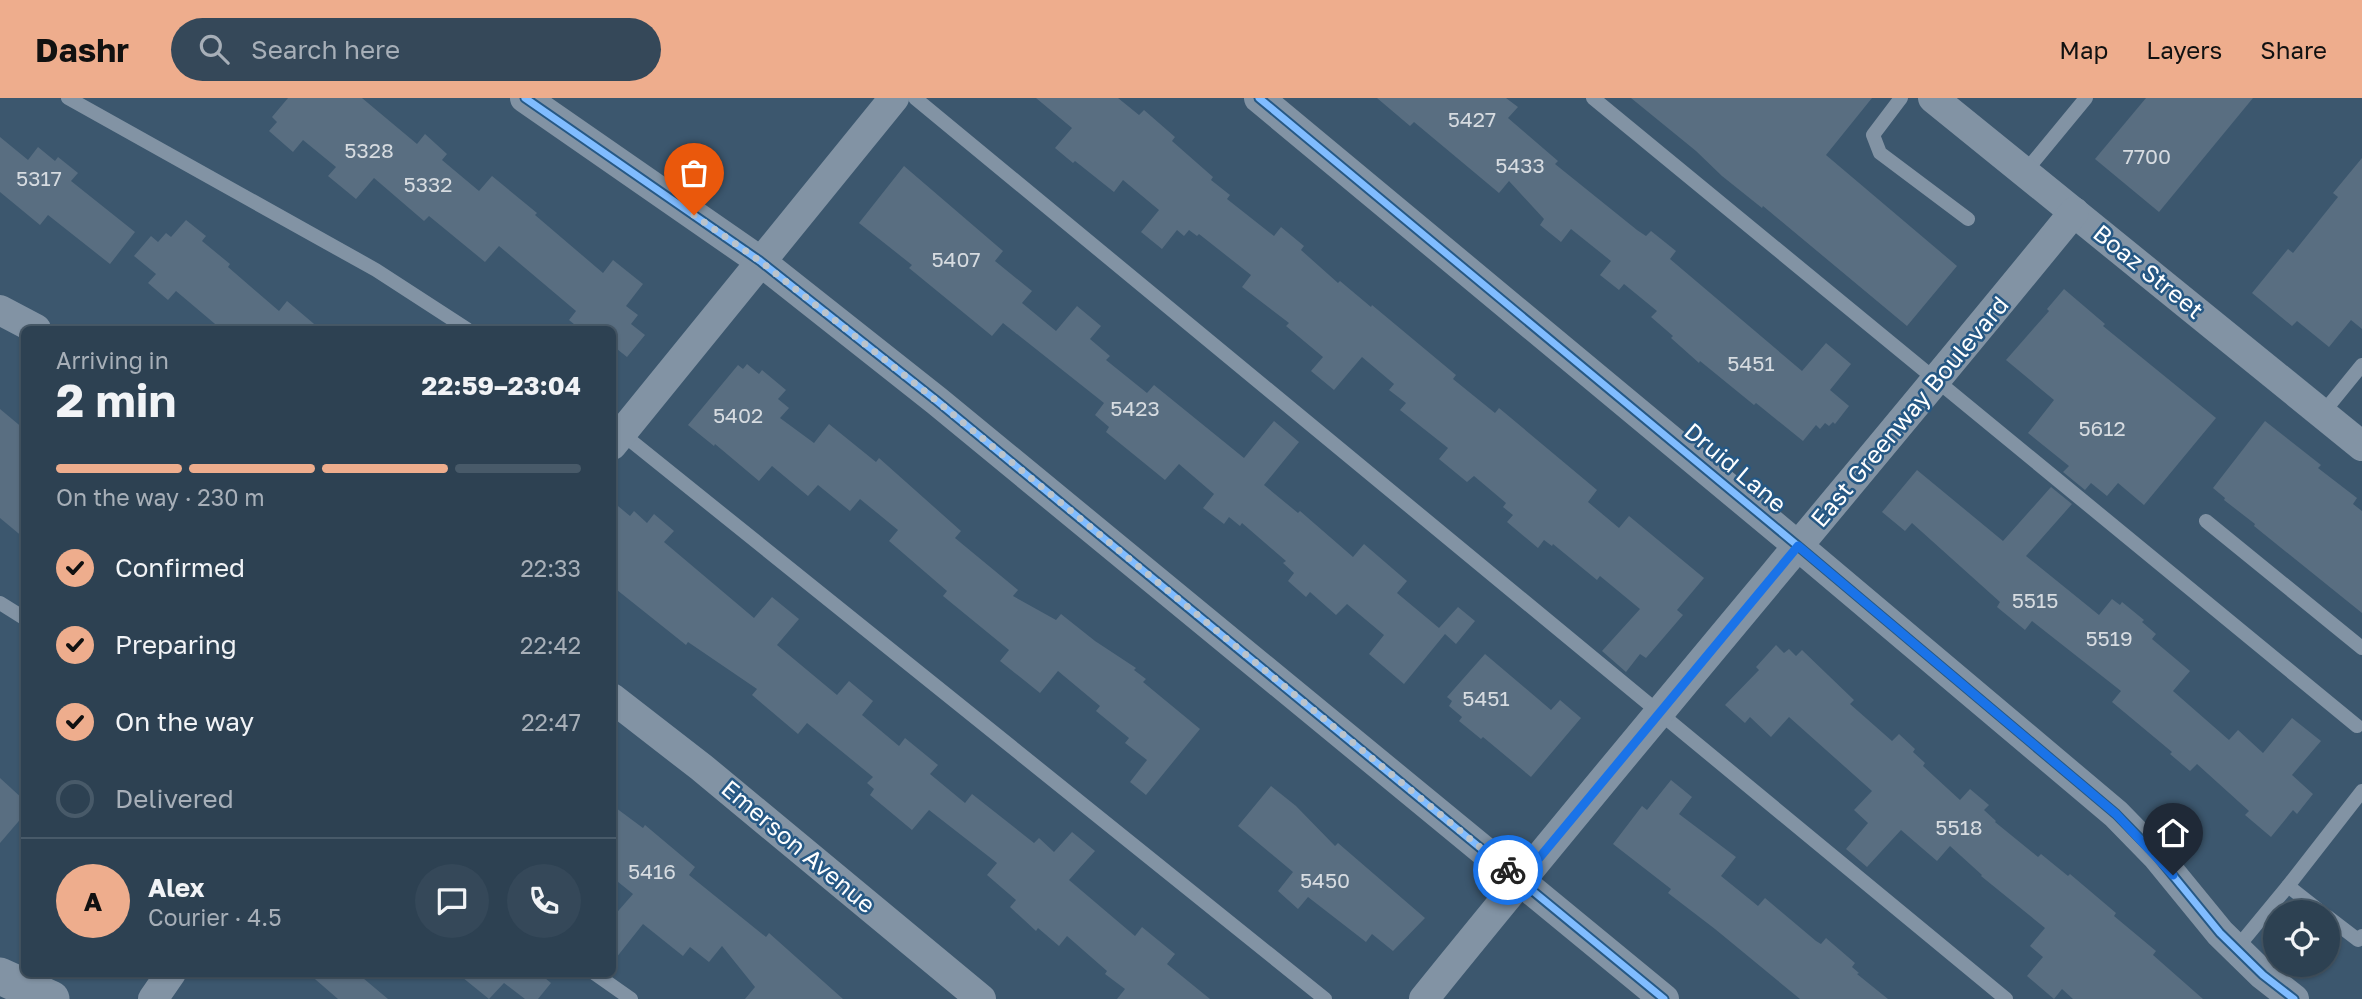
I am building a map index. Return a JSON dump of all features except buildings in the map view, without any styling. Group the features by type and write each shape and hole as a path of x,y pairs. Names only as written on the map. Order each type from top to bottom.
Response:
{"street":[{"path":"525,98 760,261 937,401 1664,999"},
{"path":"616,435 894,98"},
{"name":"Druid Lane","path":"1259,98 2116,814 2157,856 2220,933 2263,975 2294,999"},
{"name":"Boaz Street","path":"1933,98 2362,446"},
{"name":"East Greenway Boulevard","path":"1424,999 2074,212"},
{"path":"0,310 30,326"},
{"name":"Emerson Avenue","path":"616,701 701,767 981,999"},
{"path":"0,976 51,999"},
{"path":"153,999 168,977"}],"lane":[{"path":"68,98 376,270 462,326"},
{"path":"915,98 2006,999"},
{"path":"1593,98 2357,726"},
{"path":"1901,98 1873,135 1880,153 1968,219"},
{"path":"2025,172 2086,98"},
{"path":"2322,414 2362,365"},
{"path":"616,435 1325,999"},
{"path":"2206,521 2362,648"},
{"path":"0,603 21,616"},
{"path":"2236,948 2362,791"},
{"path":"2288,886 2306,900"},
{"path":"2340,926 2358,940 2362,936"},
{"path":"600,977 631,999"}],"cycle path":[{"path":"525,98 760,261 937,401 1664,999"},
{"path":"1259,98 2116,814 2157,856 2220,933 2263,975 2294,999"}],"way so far":[{"path":"694,215 760,261 937,401 1508,870"}],"route":[{"path":"1508,870 1521,880 1798,546 2116,814 2173,875"}]}
